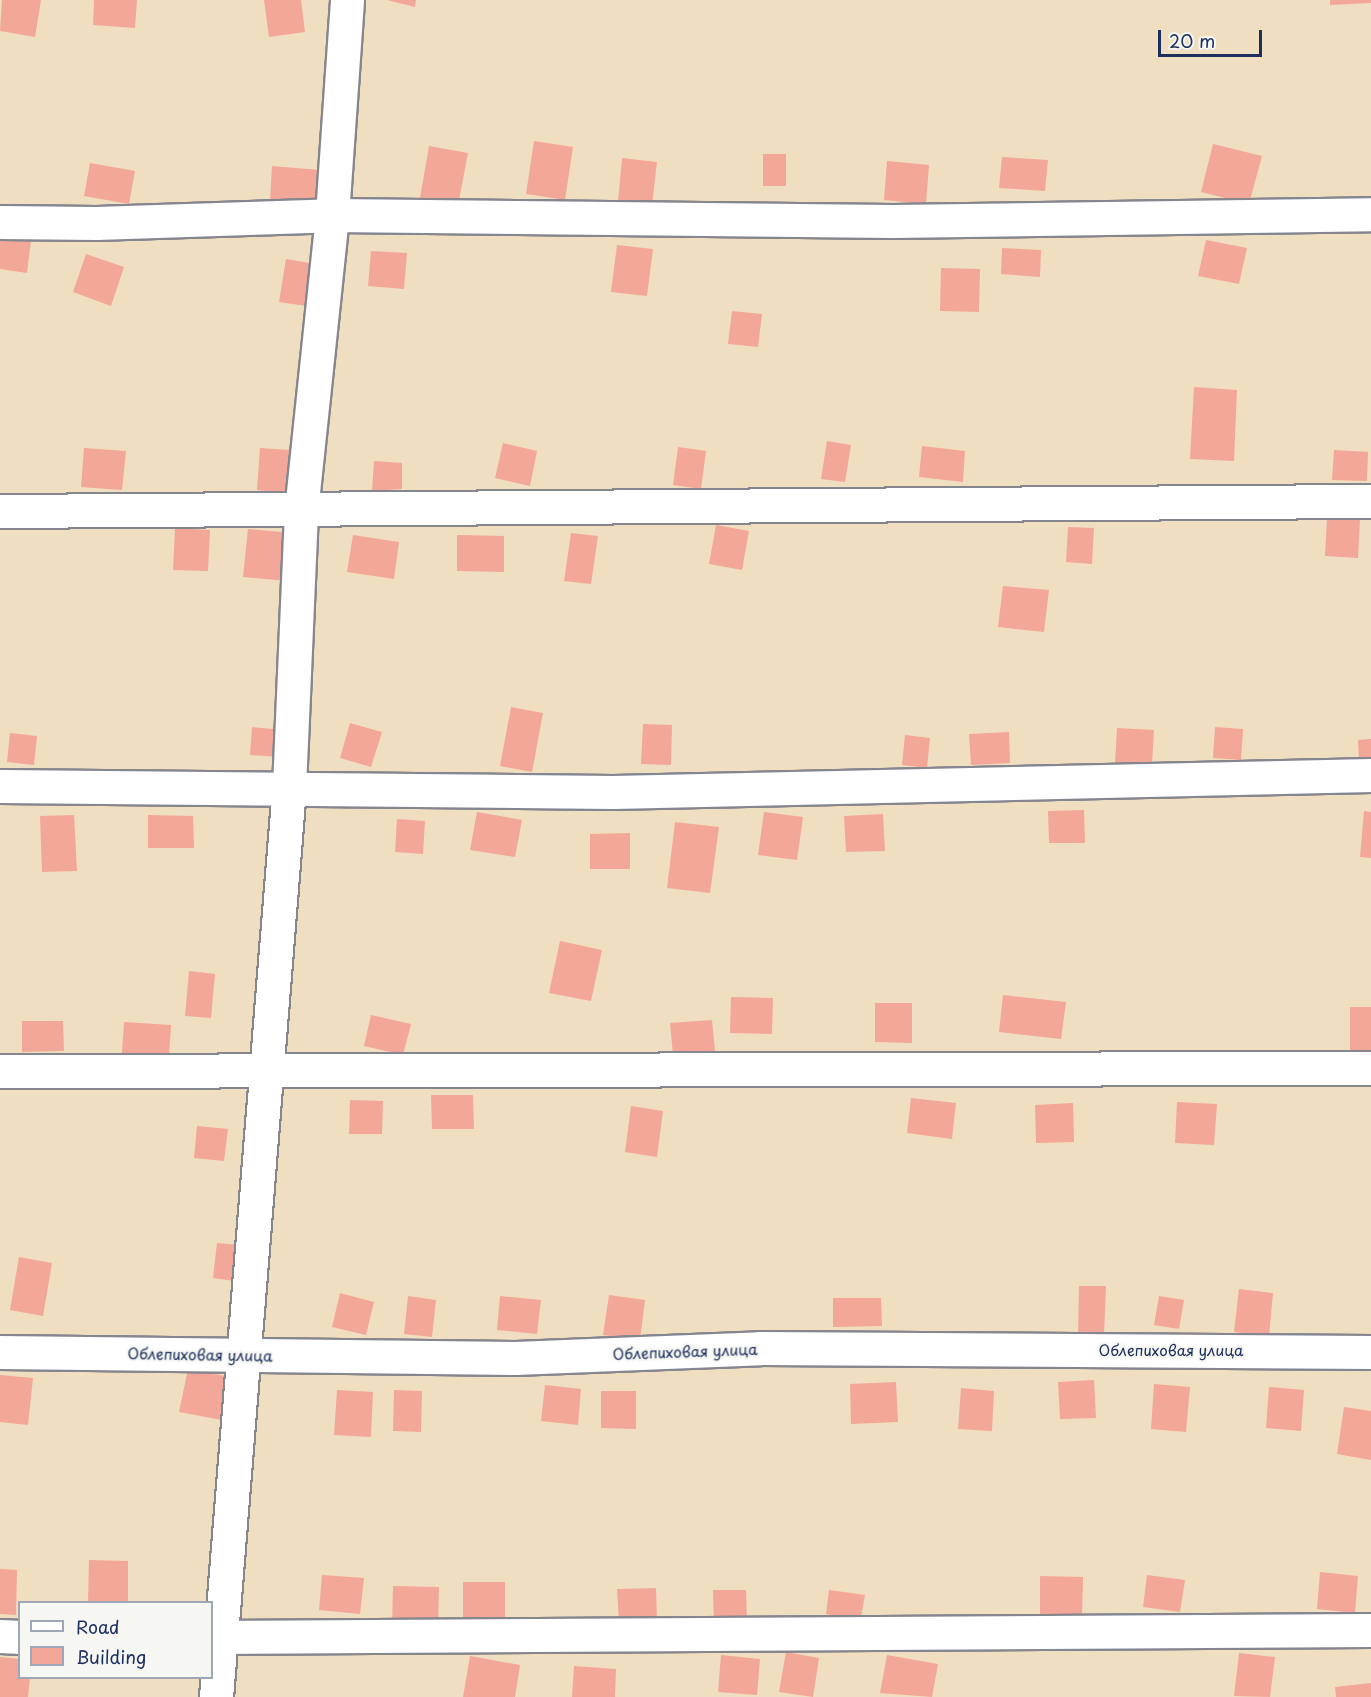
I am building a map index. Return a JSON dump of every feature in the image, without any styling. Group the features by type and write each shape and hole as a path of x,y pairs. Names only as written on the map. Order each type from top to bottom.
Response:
{"street":[{"path":"216,1697 216,1636 244,1354 289,787 301,511 332,215 347,0"},
{"path":"0,222 96,223 332,215 892,222 1371,214"},
{"path":"0,511 301,511 1371,501"},
{"path":"0,786 289,787 613,792 1371,775"},
{"path":"0,1071 1371,1068"},
{"name":"Облепиховая улица","path":"0,1352 515,1358 760,1348 1371,1352"},
{"path":"216,1636 1371,1630"},
{"path":"0,1636 18,1636"}],"building":[{"path":"2,0 41,0 35,37 0,31"},
{"path":"94,0 137,0 135,28 93,25"},
{"path":"264,0 301,0 305,32 269,37"},
{"path":"387,0 416,0 415,7"},
{"path":"1330,0 1371,0 1371,3 1330,5"},
{"path":"534,141 573,147 565,200 526,194"},
{"path":"1213,144 1262,156 1249,204 1201,192"},
{"path":"429,146 468,153 458,205 420,198"},
{"path":"763,154 786,154 786,186 763,186"},
{"path":"1002,157 1048,160 1045,191 999,188"},
{"path":"622,158 657,162 652,205 618,202"},
{"path":"887,161 929,165 926,204 884,200"},
{"path":"90,163 135,171 129,204 84,196"},
{"path":"272,166 320,170 318,206 270,202"},
{"path":"0,237 31,240 27,273 0,269"},
{"path":"1206,240 1247,248 1239,284 1198,276"},
{"path":"617,245 653,249 647,296 611,292"},
{"path":"1002,248 1041,250 1040,277 1001,274"},
{"path":"371,251 407,253 404,289 368,286"},
{"path":"86,254 124,267 111,306 73,292"},
{"path":"286,259 321,265 313,307 279,302"},
{"path":"941,268 980,269 979,312 940,311"},
{"path":"732,311 762,314 758,347 728,344"},
{"path":"1194,387 1237,390 1234,461 1190,459"},
{"path":"827,441 851,445 845,482 821,479"},
{"path":"503,443 537,451 530,486 495,478"},
{"path":"922,446 965,451 963,482 919,477"},
{"path":"678,447 706,451 701,489 673,485"},
{"path":"84,448 126,451 122,490 81,487"},
{"path":"260,448 289,450 286,493 257,490"},
{"path":"1334,450 1368,452 1367,481 1332,480"},
{"path":"374,461 402,463 402,489 372,491"},
{"path":"1327,517 1360,519 1358,558 1325,556"},
{"path":"716,525 749,531 742,570 709,564"},
{"path":"1068,527 1094,528 1092,564 1066,562"},
{"path":"175,528 210,530 208,571 173,570"},
{"path":"248,529 292,533 288,581 243,577"},
{"path":"571,533 598,536 591,584 564,581"},
{"path":"353,535 399,542 394,579 347,572"},
{"path":"457,535 504,536 504,572 457,571"},
{"path":"1003,586 1049,590 1044,632 998,627"},
{"path":"511,707 543,713 532,772 500,766"},
{"path":"350,723 382,732 371,767 340,758"},
{"path":"643,724 672,725 671,765 641,764"},
{"path":"252,727 283,730 281,757 250,755"},
{"path":"1215,727 1243,729 1241,760 1213,758"},
{"path":"1117,728 1154,730 1152,765 1115,763"},
{"path":"1009,732 1010,763 971,765 969,734"},
{"path":"10,733 37,736 34,765 7,762"},
{"path":"905,735 930,738 927,768 902,765"},
{"path":"1371,739 1371,761 1359,762 1358,740"},
{"path":"1084,810 1085,843 1049,843 1048,811"},
{"path":"1364,811 1371,812 1371,858 1360,857"},
{"path":"477,812 522,820 515,857 470,850"},
{"path":"764,812 803,817 797,860 758,855"},
{"path":"883,814 885,851 846,852 844,816"},
{"path":"74,815 77,871 42,872 40,816"},
{"path":"148,815 193,816 194,848 148,848"},
{"path":"397,819 425,821 423,854 395,852"},
{"path":"675,822 719,827 710,893 667,888"},
{"path":"630,833 630,869 590,869 590,834"},
{"path":"560,941 602,950 591,1001 549,993"},
{"path":"189,971 215,974 211,1018 185,1016"},
{"path":"1003,995 1066,1002 1061,1039 999,1032"},
{"path":"731,997 773,998 772,1034 730,1033"},
{"path":"875,1003 912,1003 912,1043 875,1042"},
{"path":"1350,1007 1371,1007 1371,1050 1350,1050"},
{"path":"371,1015 411,1024 403,1055 364,1046"},
{"path":"712,1020 715,1051 673,1055 670,1023"},
{"path":"22,1021 63,1021 64,1051 22,1052"},
{"path":"124,1022 171,1025 169,1056 122,1053"},
{"path":"431,1095 473,1095 474,1129 432,1129"},
{"path":"911,1098 956,1103 952,1139 907,1133"},
{"path":"350,1100 383,1101 382,1134 349,1134"},
{"path":"1177,1102 1217,1104 1214,1145 1175,1143"},
{"path":"1073,1103 1074,1142 1036,1143 1035,1105"},
{"path":"631,1106 663,1111 657,1157 625,1152"},
{"path":"197,1126 228,1129 224,1161 194,1158"},
{"path":"217,1243 240,1245 235,1281 213,1278"},
{"path":"19,1257 52,1263 43,1316 10,1310"},
{"path":"1079,1286 1106,1286 1104,1334 1078,1334"},
{"path":"1239,1289 1273,1293 1269,1336 1234,1332"},
{"path":"340,1293 374,1302 366,1335 332,1327"},
{"path":"609,1295 645,1300 640,1340 603,1335"},
{"path":"408,1296 436,1300 432,1337 404,1334"},
{"path":"500,1296 541,1300 537,1334 497,1330"},
{"path":"1159,1296 1184,1300 1179,1329 1154,1325"},
{"path":"833,1298 881,1298 882,1326 833,1327"},
{"path":"188,1369 231,1377 222,1420 179,1412"},
{"path":"0,1375 33,1378 28,1425 0,1422"},
{"path":"1094,1380 1096,1418 1060,1419 1058,1382"},
{"path":"896,1382 898,1422 851,1424 850,1384"},
{"path":"1154,1384 1190,1387 1186,1432 1151,1429"},
{"path":"545,1385 581,1389 578,1425 541,1421"},
{"path":"1269,1387 1304,1390 1301,1431 1266,1428"},
{"path":"961,1388 994,1391 992,1431 958,1429"},
{"path":"337,1390 373,1392 371,1437 334,1435"},
{"path":"394,1390 422,1391 421,1432 393,1431"},
{"path":"601,1391 636,1391 636,1429 601,1428"},
{"path":"1344,1407 1371,1411 1371,1460 1337,1454"},
{"path":"89,1560 128,1561 128,1601 88,1601"},
{"path":"0,1569 17,1570 16,1615 0,1614"},
{"path":"1320,1572 1358,1576 1355,1613 1317,1609"},
{"path":"322,1575 364,1578 360,1614 319,1610"},
{"path":"1147,1575 1185,1580 1180,1612 1143,1607"},
{"path":"1040,1576 1083,1577 1082,1615 1040,1614"},
{"path":"463,1582 505,1582 505,1619 463,1620"},
{"path":"393,1586 439,1587 438,1625 392,1625"},
{"path":"656,1588 657,1621 619,1622 617,1589"},
{"path":"713,1590 746,1590 747,1622 714,1623"},
{"path":"829,1590 865,1595 860,1622 826,1614"},
{"path":"786,1652 819,1658 813,1697 779,1692"},
{"path":"1239,1653 1275,1657 1270,1697 1234,1696"},
{"path":"721,1655 760,1659 757,1695 718,1692"},
{"path":"887,1655 938,1664 932,1697 880,1693"},
{"path":"470,1656 520,1665 515,1697 463,1697"},
{"path":"0,1657 18,1659 18,1679 30,1679 28,1697 0,1697"},
{"path":"574,1666 616,1669 615,1697 572,1697"},
{"path":"1371,1683 1371,1697 1336,1697 1335,1687"}]}
